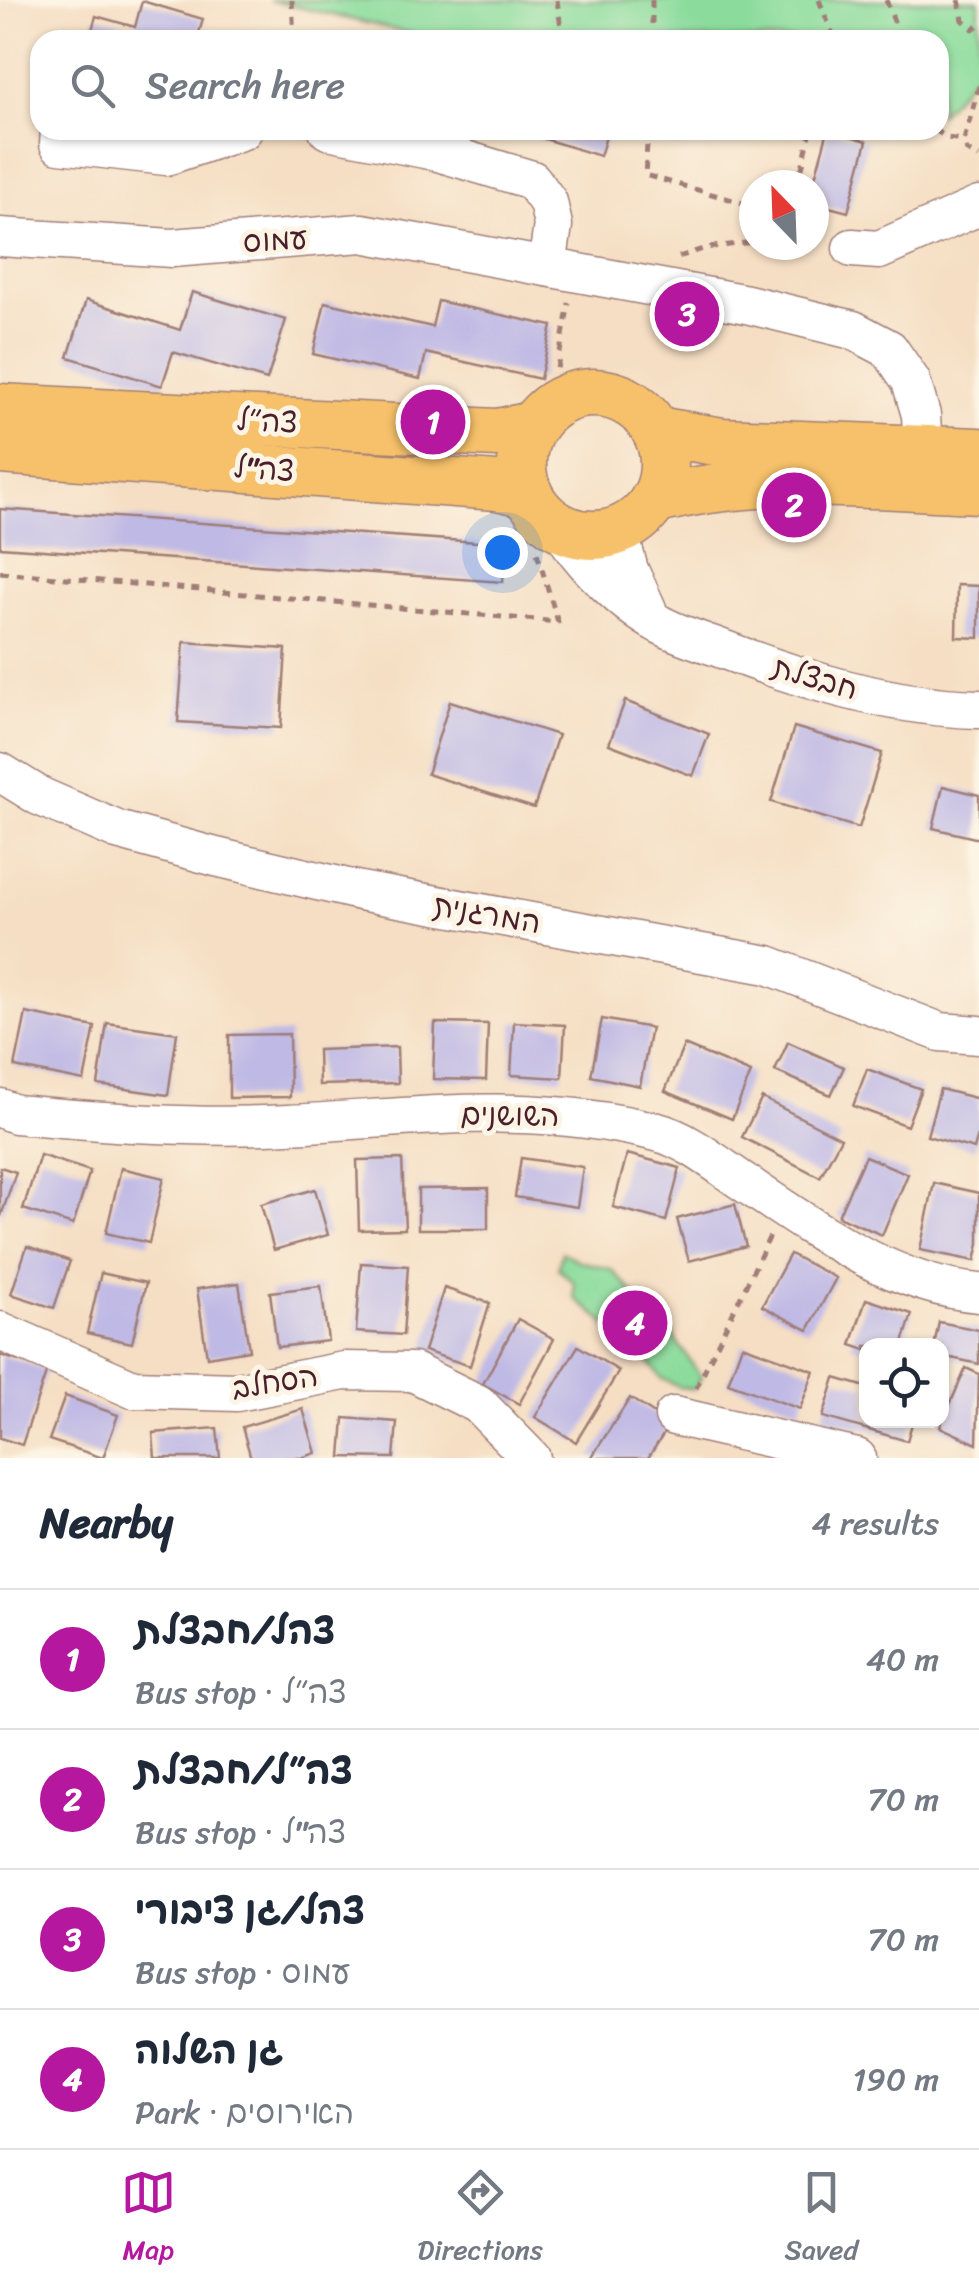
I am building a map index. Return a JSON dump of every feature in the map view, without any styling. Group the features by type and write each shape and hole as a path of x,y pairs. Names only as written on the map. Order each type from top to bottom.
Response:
{"main road":[{"path":"607,395 635,408 656,432 663,454 663,478 654,500 639,518 618,530 599,535 561,528 548,520 528,493 522,459 523,428 565,399 607,395"},
{"name":"צה״ל","path":"0,408 496,433 523,428"},
{"path":"656,432 722,442 979,452"},
{"name":"צה\"ל","path":"0,450 497,486 528,493"},
{"path":"654,500 698,488 741,484 979,489"}],"street":[{"path":"59,140 59,144 166,156 213,140"},
{"path":"382,140 435,150 532,180 548,202 553,225 546,268"},
{"path":"852,248 878,250 979,206"},
{"name":"עמוס","path":"0,237 172,248 362,233 748,304 853,330 889,350 911,381 921,415 923,451"},
{"name":"חבצלת","path":"561,528 586,566 657,624 743,657 842,688 951,708 979,709"},
{"path":"618,530 629,570 657,624"},
{"name":"המרגנית","path":"0,772 38,796 118,830 183,848 360,891 768,965 940,1032 979,1035"},
{"name":"השושנים","path":"0,1108 16,1114 145,1126 285,1124 492,1111 589,1117 663,1133 837,1245 905,1274 979,1293"},
{"name":"הסחלב","path":"0,1331 134,1389 237,1392 344,1371 413,1372 478,1404 531,1458"},
{"path":"678,1416 857,1458"}],"path":[{"path":"292,0 294,30"},
{"path":"557,0 561,30"},
{"path":"652,0 652,30"},
{"path":"820,0 831,30"},
{"path":"886,0 897,30"},
{"path":"959,0 963,20 973,29 979,24"},
{"path":"979,86 964,140 967,152 979,156"},
{"path":"949,138 964,140"},
{"path":"647,140 645,175 739,202"},
{"path":"802,170 809,140"},
{"path":"706,248 739,244"},
{"path":"523,428 518,404 572,388 556,374 572,292 542,288 546,268"},
{"path":"0,572 558,622"},
{"path":"678,1416 783,1208"}],"green space":[{"path":"269,0 979,0 979,69 949,103 949,30 396,30"},
{"path":"562,1252 611,1269 644,1304 653,1304 658,1312 662,1311 701,1377 695,1389 679,1387 661,1378 637,1347 616,1337 574,1298 574,1282 558,1268"}],"building":[{"path":"142,1 203,19 200,30 92,30 96,16 135,27"},
{"path":"548,140 605,140 600,156"},
{"path":"825,140 867,141 848,212 829,207 829,170 817,170"},
{"path":"192,292 286,320 267,380 173,352 162,386 68,357 86,300 180,330"},
{"path":"438,301 552,326 540,379 426,353 420,379 313,354 325,302 432,327"},
{"path":"0,509 506,544 503,582 0,547"},
{"path":"957,585 979,586 979,638 956,637"},
{"path":"184,642 286,649 281,728 178,722"},
{"path":"450,701 558,735 534,808 427,774"},
{"path":"625,701 709,734 693,776 609,744"},
{"path":"794,727 882,753 859,828 771,802"},
{"path":"943,786 979,795 979,839 933,828"},
{"path":"26,1013 95,1027 84,1081 15,1067"},
{"path":"602,1019 651,1028 640,1086 591,1076"},
{"path":"514,1022 565,1025 562,1078 511,1075"},
{"path":"107,1023 177,1033 168,1095 98,1085"},
{"path":"435,1023 488,1024 486,1080 433,1079"},
{"path":"289,1034 290,1097 229,1098 229,1035"},
{"path":"788,1042 844,1067 831,1095 775,1071"},
{"path":"684,1045 751,1073 732,1119 665,1091"},
{"path":"397,1047 398,1083 319,1085 318,1050"},
{"path":"867,1069 921,1089 907,1126 853,1106"},
{"path":"940,1089 979,1099 979,1132 974,1149 927,1136"},
{"path":"762,1098 841,1138 820,1177 742,1137"},
{"path":"627,1154 680,1168 666,1221 613,1207"},
{"path":"40,1155 90,1171 73,1225 23,1209"},
{"path":"865,1156 908,1174 882,1235 838,1216"},
{"path":"521,1158 583,1167 577,1207 515,1197"},
{"path":"402,1159 405,1229 359,1230 357,1160"},
{"path":"0,1167 16,1172 1,1216 0,1216"},
{"path":"121,1168 164,1178 149,1243 106,1233"},
{"path":"934,1183 979,1193 975,1261 920,1250"},
{"path":"488,1188 488,1229 418,1229 418,1189"},
{"path":"315,1189 328,1235 274,1250 261,1204"},
{"path":"735,1204 746,1246 689,1261 677,1219"},
{"path":"27,1246 70,1261 54,1308 11,1294"},
{"path":"790,1254 836,1278 808,1330 762,1306"},
{"path":"361,1263 408,1266 403,1335 356,1332"},
{"path":"101,1273 146,1283 132,1343 87,1333"},
{"path":"239,1283 249,1350 207,1357 197,1289"},
{"path":"321,1286 328,1341 277,1347 270,1292"},
{"path":"444,1288 490,1303 470,1366 424,1351"},
{"path":"866,1299 912,1314 904,1338 859,1338 859,1348 851,1345"},
{"path":"518,1319 554,1339 519,1404 483,1384"},
{"path":"939,1322 979,1330 979,1364 949,1358 949,1338 936,1338"},
{"path":"742,1345 814,1371 800,1409 728,1383"},
{"path":"578,1346 619,1371 576,1442 535,1417"},
{"path":"0,1355 47,1370 22,1445 0,1438"},
{"path":"966,1368 979,1374 977,1444 942,1428 949,1428 949,1407"},
{"path":"835,1378 859,1385 859,1427 823,1417"},
{"path":"65,1396 118,1415 103,1458 49,1440"},
{"path":"630,1398 670,1424 648,1458 591,1458"},
{"path":"303,1409 316,1453 301,1458 251,1458 242,1427"},
{"path":"344,1418 397,1422 394,1458 341,1457"},
{"path":"217,1428 220,1458 155,1458 153,1433"},
{"path":"862,1428 911,1428 907,1441"}],"place":[{"name":"צהל/גן ציבורי","path":"687,314"},
{"name":"צהל/חבצלת","path":"433,422"},
{"name":"צה״ל/חבצלת","path":"794,505"},
{"name":"גן השלוה","path":"635,1323"}]}
